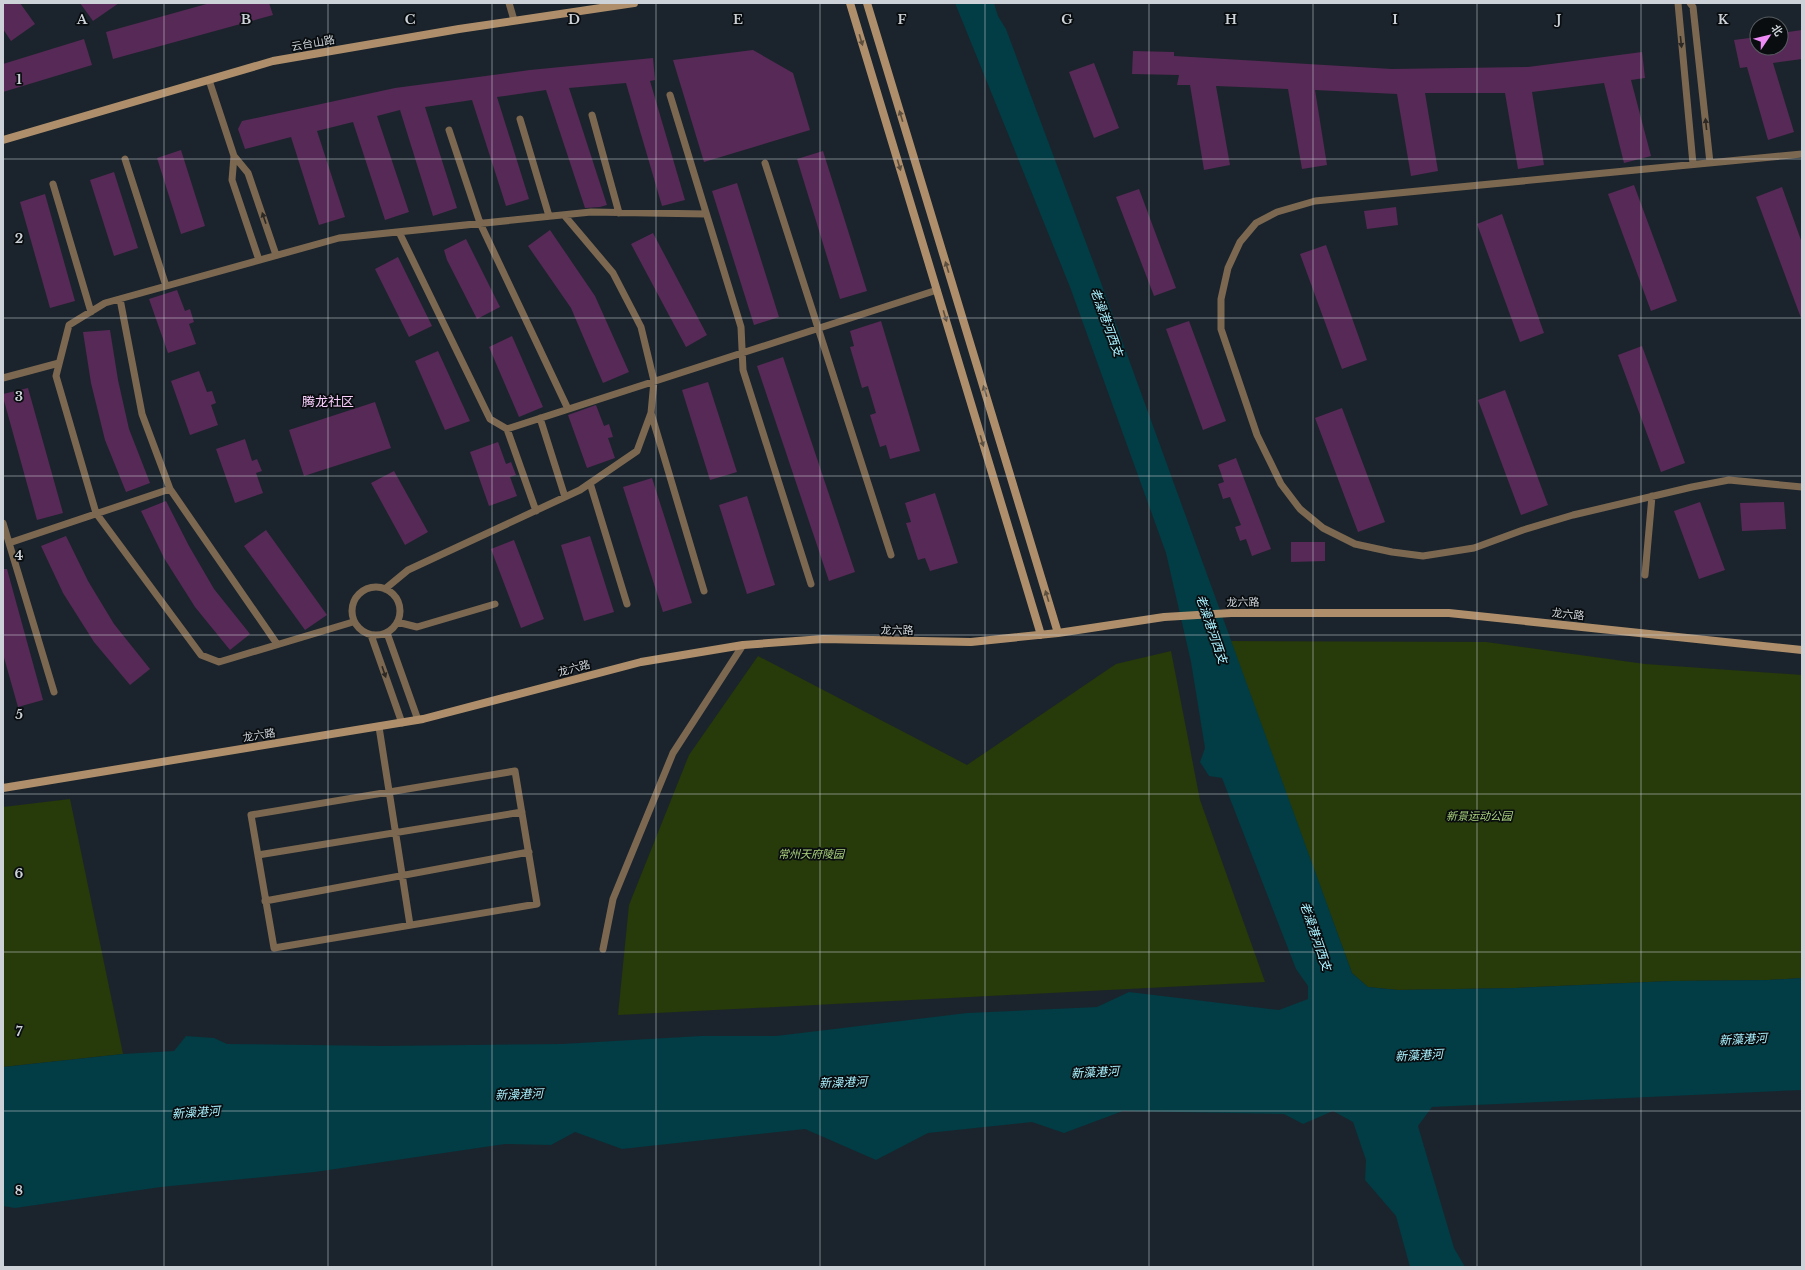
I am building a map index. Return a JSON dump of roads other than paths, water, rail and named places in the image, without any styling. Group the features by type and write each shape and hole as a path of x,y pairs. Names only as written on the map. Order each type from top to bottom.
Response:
{"street":[{"name":"云台山路","path":"3,140 273,61 611,4 634,3"},
{"path":"850,3 1041,635"},
{"path":"867,3 1058,633"},
{"name":"龙六路","path":"3,788 418,720 641,662 743,645 823,639 971,642 1058,633 1164,617 1231,613 1448,613 1802,650"}],"lane":[{"path":"509,3 514,20"},
{"path":"1678,3 1693,164"},
{"path":"1690,3 1693,7 1710,163"},
{"path":"209,80 234,156 248,173 276,255"},
{"path":"670,95 740,327 744,370 811,584"},
{"path":"592,115 619,213"},
{"path":"520,119 549,216"},
{"path":"449,130 480,223 568,409"},
{"path":"1802,154 1315,201 1277,212 1256,223 1240,242 1228,268 1221,299 1221,329 1257,435 1280,484 1300,509 1323,528 1355,544 1392,552 1424,556 1474,548 1523,530 1573,515 1652,496 1729,480 1802,487"},
{"path":"234,156 232,180 259,260"},
{"path":"125,159 166,286"},
{"path":"765,163 891,555"},
{"path":"53,184 91,312"},
{"path":"353,622 219,662 201,655 96,513 56,376 69,325 105,303 339,238 591,212 706,214"},
{"path":"385,589 408,570 565,497 590,483 637,451 651,413 654,381 641,328 613,274 564,215"},
{"path":"399,232 490,419 507,429 536,511"},
{"path":"507,429 937,290"},
{"path":"120,299 142,414 170,489 277,644"},
{"path":"3,378 59,363"},
{"path":"651,413 704,591"},
{"path":"540,418 565,497"},
{"path":"590,483 627,604"},
{"path":"9,543 170,489"},
{"path":"1645,576 1652,496"},
{"path":"3,523 54,692"},
{"path":"377,587 385,589 392,593 397,600 400,615 397,622 386,633 371,636 364,633 353,622 351,614 352,605 355,598 368,588 377,587"},
{"path":"397,622 417,627 495,604"},
{"path":"386,633 418,720"},
{"path":"371,636 402,723"},
{"path":"603,949 613,899 673,753 743,645"},
{"path":"379,727 410,925"},
{"path":"515,770 538,904 274,948 251,815 389,791 515,770"},
{"path":"258,855 522,812"},
{"path":"265,900 529,852"}],"water":[{"path":"955,3 994,3 998,16 1006,29 1100,280 1352,973 1368,987 1398,990 1515,988 1671,981 1768,980 1802,978 1802,1090 1432,1107 1418,1126 1454,1248 1465,1267 1410,1267 1396,1216 1365,1180 1366,1160 1353,1122 1333,1111 1303,1124 1284,1114 1123,1111 1064,1133 1032,1122 928,1133 876,1160 805,1129 622,1149 575,1132 551,1145 505,1144 315,1172 161,1187 15,1208 3,1206 3,1067 123,1054 174,1051 186,1036 214,1038 227,1044 383,1046 562,1044 701,1036 776,1036 967,1013 1097,1007 1129,992 1279,1010 1308,999 1308,986 1296,969 1222,778 1209,776 1200,762 1205,748 1191,662 1166,553 1070,287"}],"district":[{"name":"腾龙社区","path":"328,401"}],"water label":[{"name":"老澡港河西支","path":"1107,322"},
{"name":"老澡港河西支","path":"1212,629"},
{"name":"老澡港河西支","path":"1316,936"},
{"name":"新藻港河","path":"1743,1039"},
{"name":"新藻港河","path":"1419,1055"},
{"name":"新藻港河","path":"1095,1072"},
{"name":"新澡港河","path":"843,1082"},
{"name":"新澡港河","path":"519,1094"},
{"name":"新澡港河","path":"196,1112"}],"park label":[{"name":"新景运动公园","path":"1479,816"},
{"name":"常州天府陵园","path":"811,854"}]}
